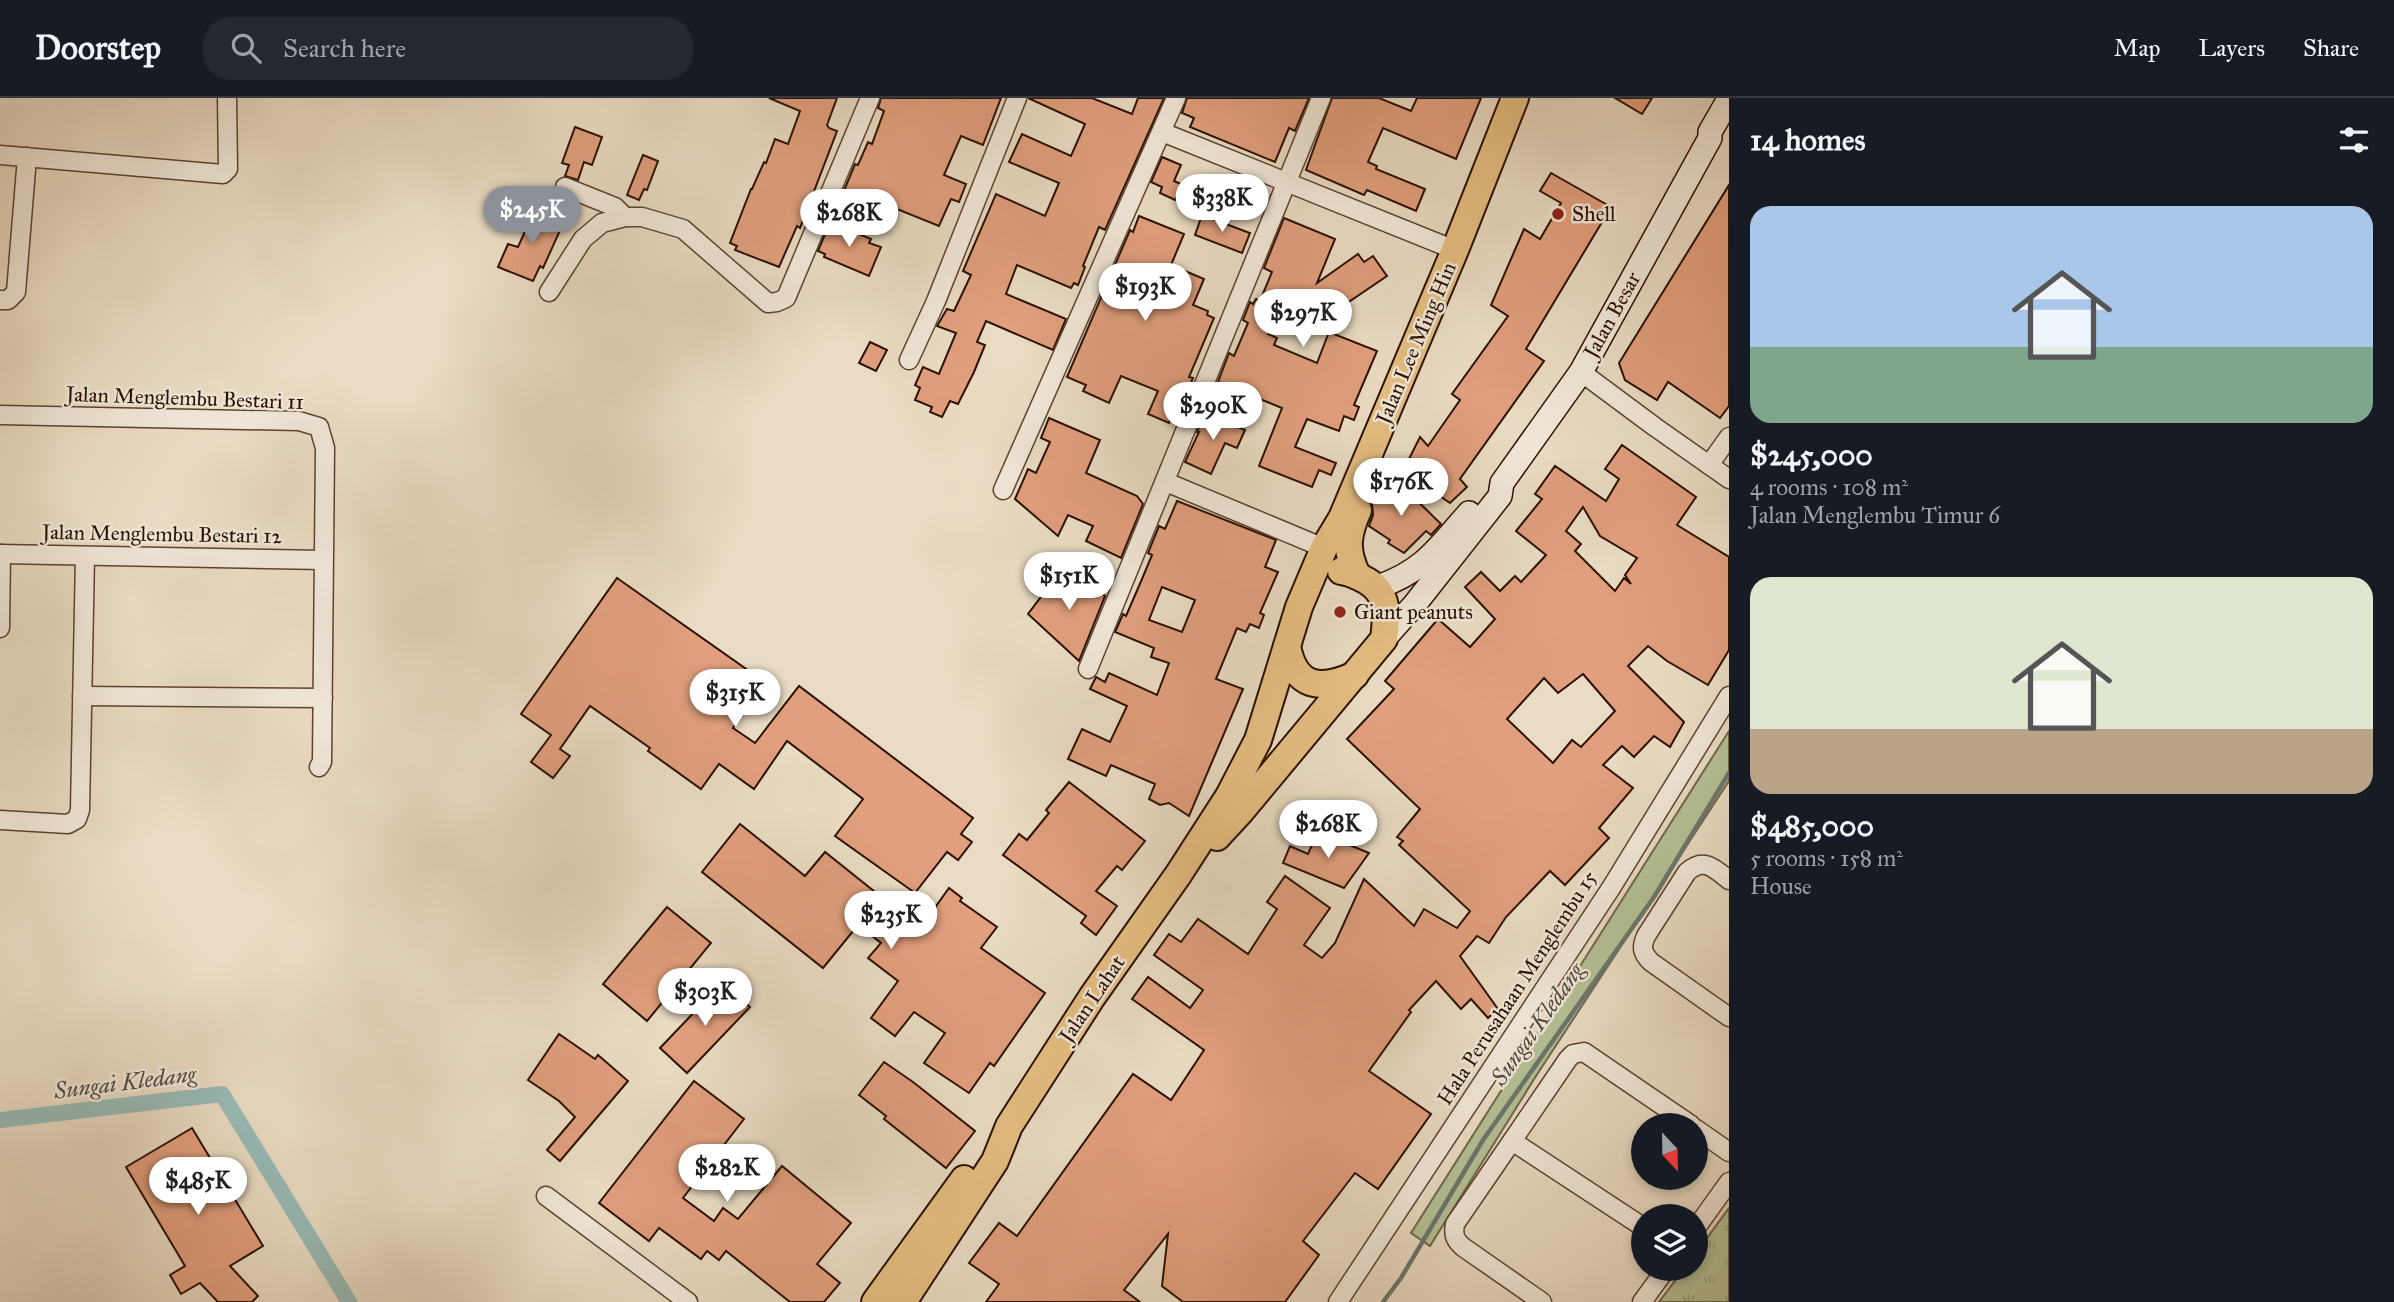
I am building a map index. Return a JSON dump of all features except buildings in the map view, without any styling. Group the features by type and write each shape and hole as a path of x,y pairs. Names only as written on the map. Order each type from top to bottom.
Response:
{"main road":[{"name":"Jalan Lee Ming Hin","path":"1308,585 1324,548 1342,518 1516,98"},
{"name":"Jalan Lee Ming Hin","path":"1367,581 1349,557 1348,540 1354,518 1469,255 1532,98"},
{"name":"Jalan Besar","path":"1367,581 1393,582 1423,565 1489,490 1502,483 1581,372 1729,99"},
{"name":"Jalan Besar","path":"1710,138 1718,134 1729,115"},
{"name":"Jalan Besar","path":"1384,639 1500,496 1502,483"},
{"path":"1343,570 1367,581 1385,601 1387,618 1384,639 1354,675 1338,683 1320,685 1306,681 1290,662 1287,646 1308,585 1328,572 1343,570"},
{"name":"Jalan Lahat","path":"902,1302 995,1161 1009,1126 1092,997 1178,875 1229,796 1258,740 1287,646"},
{"name":"Jalan Lahat","path":"1178,875 1241,811 1354,675"},
{"name":"Jalan Lahat","path":"874,1302 954,1191 996,1137 1009,1126"}],"street":[{"path":"0,155 227,173 227,98"},
{"path":"549,292 583,239 602,223 625,217 642,217 683,229 768,303 786,298 870,98"},
{"path":"909,360 936,302 1017,98"},
{"path":"1003,490 1176,98"},
{"path":"1088,669 1321,98"},
{"path":"1162,132 1455,250"},
{"path":"8,296 27,158"},
{"path":"565,187 615,207 625,217"},
{"path":"1581,372 1729,479"},
{"name":"Jalan Menglembu Bestari 11","path":"0,415 299,421 319,427 325,448 323,560"},
{"path":"1709,466 1729,437"},
{"path":"1166,482 1324,548"},
{"path":"0,628 1,554"},
{"name":"Jalan Menglembu Bestari 12","path":"1,554 323,560"},
{"path":"0,820 68,824 77,819 80,810 85,556"},
{"path":"319,767 322,762 323,560"},
{"path":"82,696 323,698"},
{"name":"Hala Perusahaan Menglembu 15","path":"1338,1302 1611,888 1729,696"},
{"path":"1729,880 1713,868 1703,864 1695,865 1687,872 1642,946 1644,955 1651,962 1729,1017"},
{"path":"1542,1302 1462,1247 1453,1233 1455,1224 1567,1059 1573,1054 1584,1052 1590,1055 1673,1113"},
{"path":"1708,1137 1729,1152"},
{"path":"1512,1141 1631,1219"},
{"path":"1708,1211 1729,1182"},
{"path":"546,1196 688,1302"},
{"path":"1642,1302 1657,1281"}],"green space":[{"path":"1729,731 1729,781 1536,1076 1430,1246 1411,1233"},
{"path":"1729,1208 1729,1302 1659,1302 1675,1281 1708,1281 1708,1237"}],"waterway":[{"name":"Sungai Kledang","path":"1383,1302 1401,1278 1483,1140 1654,897 1729,773"},
{"name":"Sungai Kledang","path":"0,1120 222,1094 349,1302"}],"place":[{"name":"Shell","path":"1558,214"},
{"name":"Giant peanuts","path":"1340,612"}]}
